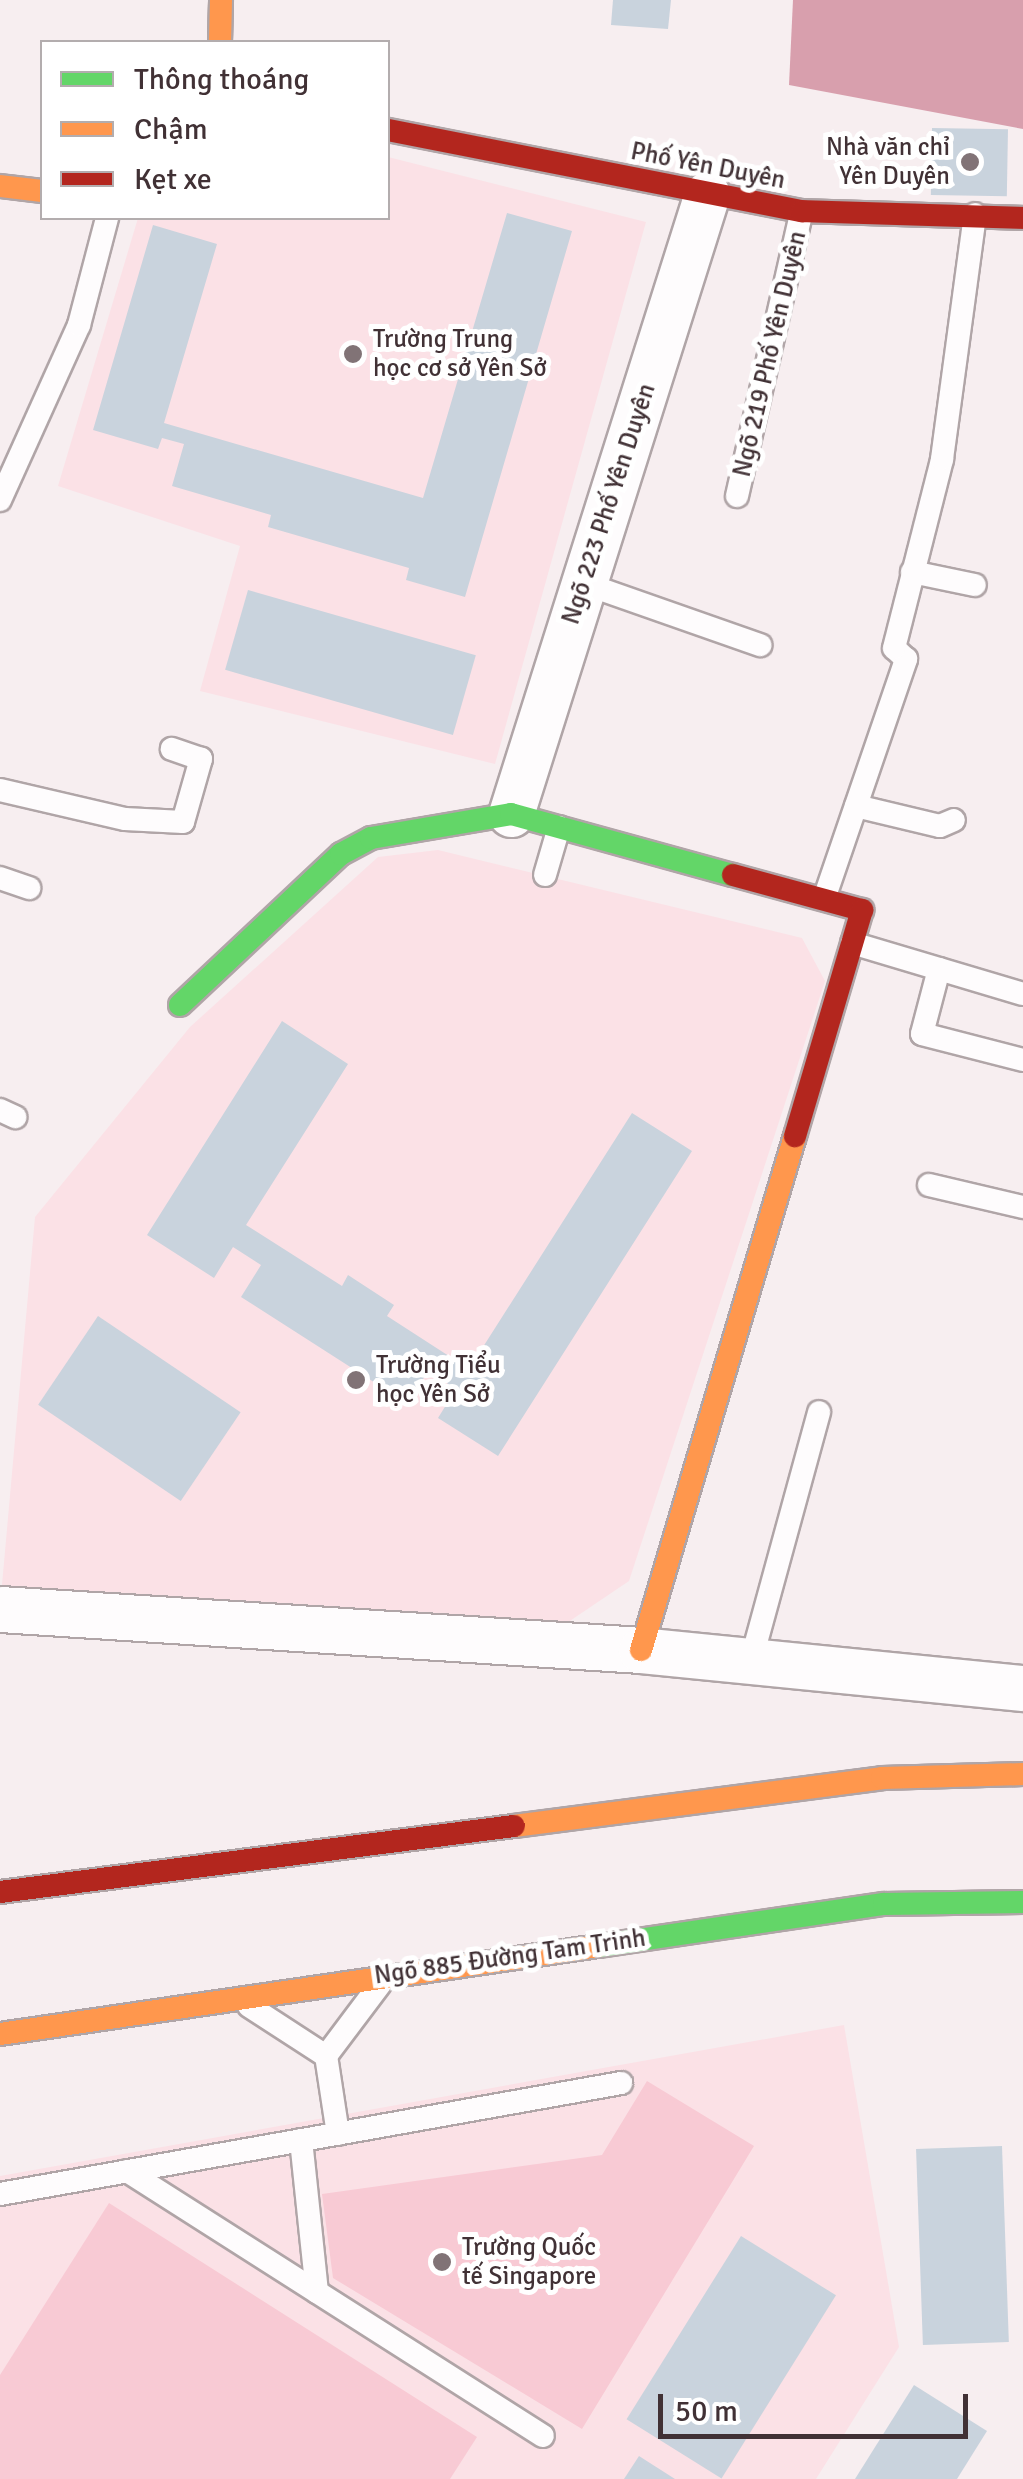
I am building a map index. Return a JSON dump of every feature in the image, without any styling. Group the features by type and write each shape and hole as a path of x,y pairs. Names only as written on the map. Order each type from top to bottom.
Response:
{"street":[{"path":"220,0 220,40"},
{"name":"Phố Yên Duyên","path":"390,130 802,211 1023,218"},
{"path":"0,186 40,191"},
{"name":"Ngõ 223 Phố Yên Duyên","path":"510,814 707,194"},
{"path":"180,1005 341,854 371,838 510,814 862,910 641,1650"},
{"path":"0,1609 641,1650 1022,1683"},
{"path":"0,1892 882,1778 1023,1774"},
{"name":"Ngõ 885 Đường Tam Trinh","path":"0,2034 884,1904 1023,1902"}],"lane":[{"name":"Ngõ 219 Phố Yên Duyên","path":"737,496 802,211"},
{"path":"824,900 906,659 894,648 942,459 975,214"},
{"path":"0,500 79,325 105,220"},
{"path":"912,572 974,584"},
{"path":"584,583 760,645"},
{"path":"0,790 125,818 194,825 201,759 172,750"},
{"path":"856,806 940,826 954,820"},
{"path":"545,876 559,826"},
{"path":"0,878 29,888"},
{"path":"852,942 1023,994"},
{"path":"939,968 922,1034 1023,1060"},
{"path":"929,1185 1023,1207"},
{"path":"752,1661 820,1412"},
{"path":"338,2134 326,2056 388,1974"},
{"path":"236,1997 326,2056"},
{"path":"0,2194 621,2083"},
{"path":"302,2140 317,2292"},
{"path":"127,2171 543,2436"}],"shaded area":[{"path":"793,0 1023,0 1023,129 789,85"},
{"name":"Trường Trung học cơ sở Yên Sở","path":"390,158 646,222 495,764 200,691 240,546 58,486 137,220 390,220"},
{"name":"Trường Tiểu học Yên Sở","path":"438,850 802,938 825,981 629,1581 552,1633 0,1607 35,1217 190,1027 378,857"},
{"name":"Trường Quốc tế Singapore","path":"844,2025 899,2347 816,2479 0,2479 0,2176"},
{"path":"647,2081 754,2146 582,2429 333,2278 322,2194 602,2155"},
{"path":"109,2203 477,2437 450,2479 0,2479 0,2375"}],"building":[{"path":"613,0 671,0 668,29 611,25"},
{"name":"Nhà văn chỉ Yên Duyên","path":"932,128 1008,129 1007,196 931,195"},
{"path":"507,213 572,231 465,597 406,580 409,568 268,527 271,515 172,486 184,444 162,438 158,449 93,430 153,225 217,244 164,423 423,498"},
{"path":"248,590 476,655 453,735 225,670"},
{"path":"282,1021 348,1064 246,1225 342,1286 348,1275 394,1305 387,1316 469,1369 632,1113 692,1151 498,1456 438,1418 456,1389 428,1371 408,1404 241,1297 261,1265 233,1247 214,1278 147,1235"},
{"path":"98,1316 241,1412 181,1501 38,1405"},
{"path":"1002,2146 1009,2342 923,2345 916,2149"},
{"path":"741,2236 836,2295 722,2479 627,2419"},
{"path":"914,2385 987,2431 957,2479 855,2479"},
{"path":"639,2456 675,2479 624,2479"}],"traffic: fast":[{"path":"180,1005 341,854 371,838 511,814 733,875"},
{"path":"598,1946 884,1904 1023,1902"}],"traffic: slow":[{"path":"220,40 221,0"},
{"path":"0,186 40,191"},
{"path":"641,1650 795,1136"},
{"path":"514,1826 882,1778 1023,1774"},
{"path":"0,2034 598,1946"}],"traffic: jam":[{"path":"390,130 802,211 1023,218"},
{"path":"733,875 862,910 795,1136"},
{"path":"0,1892 514,1826"}],"place":[{"name":"Nhà văn chỉ Yên Duyên","path":"970,162"},
{"name":"Trường Trung học cơ sở Yên Sở","path":"353,354"},
{"name":"Trường Tiểu học Yên Sở","path":"356,1380"},
{"name":"Trường Quốc tế Singapore","path":"442,2262"}]}
